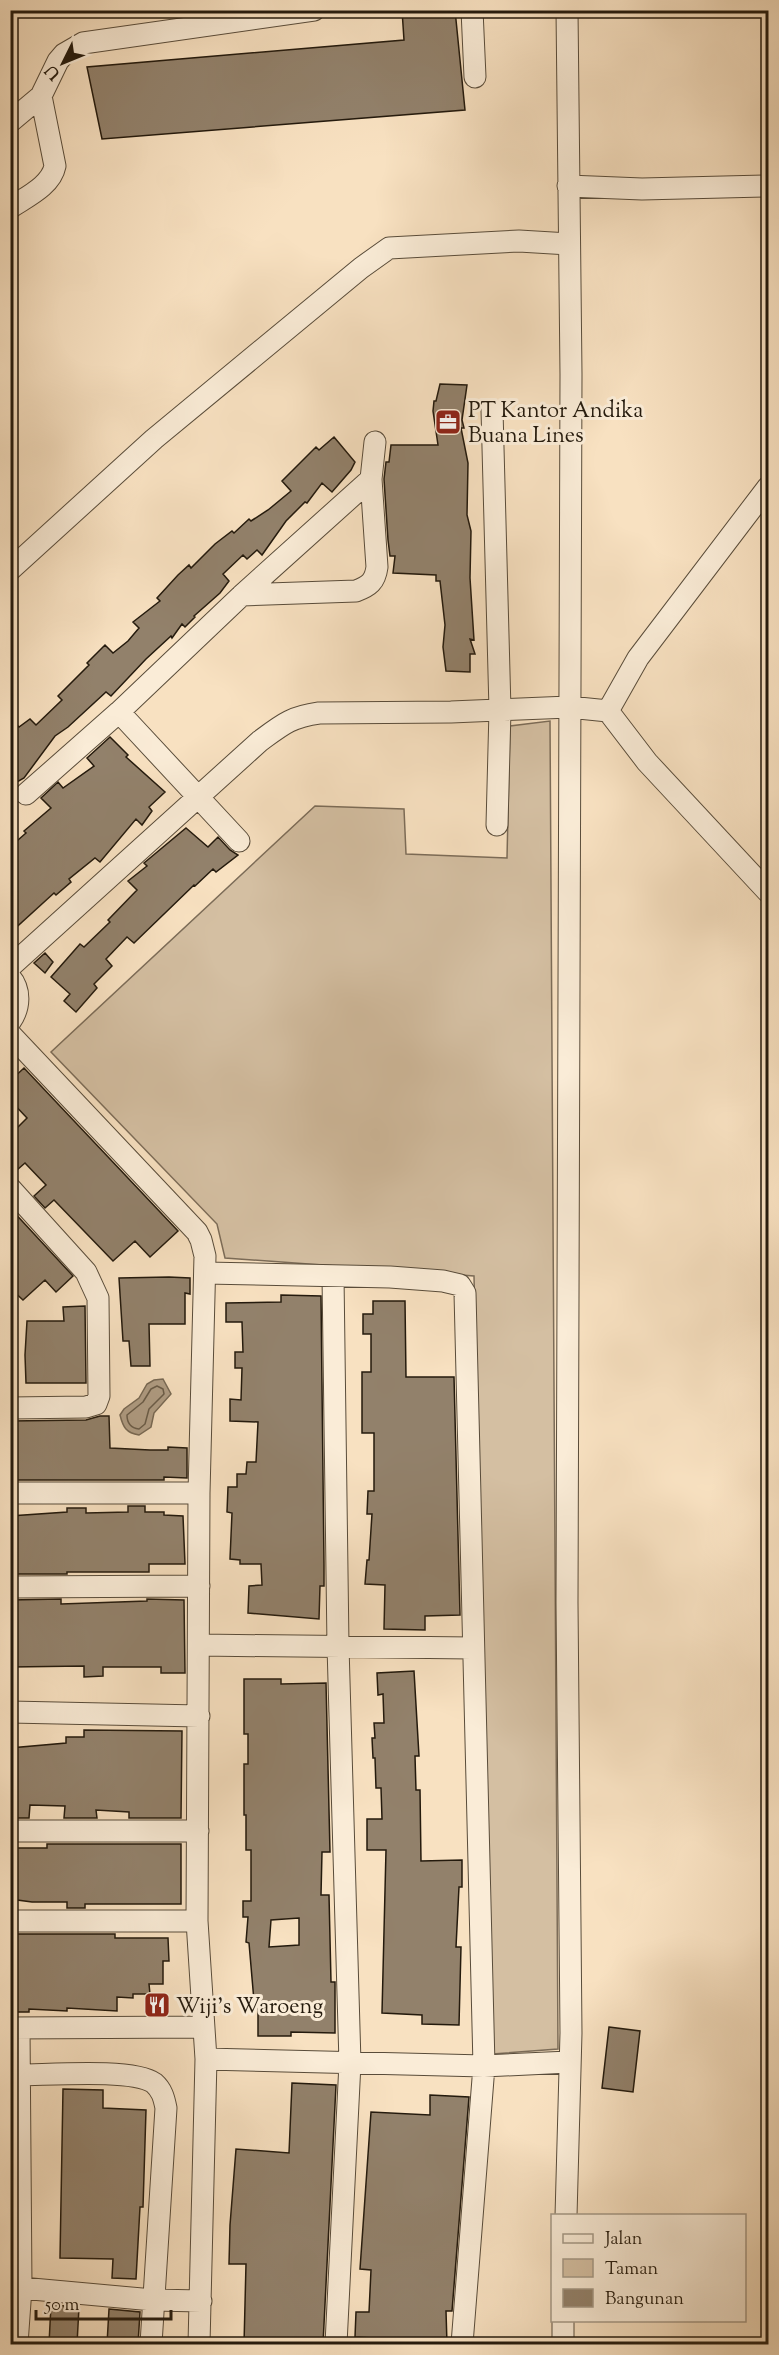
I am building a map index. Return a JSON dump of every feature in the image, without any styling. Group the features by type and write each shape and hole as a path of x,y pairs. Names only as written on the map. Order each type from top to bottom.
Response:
{"street":[{"path":"10,122 41,96 54,65 64,54 83,43 314,10"},
{"path":"472,10 475,77"},
{"path":"566,2214 571,2033 567,1603 571,374 567,10"},
{"path":"10,208 40,188 53,173 55,166 41,96"},
{"path":"568,186 642,189 768,186"},
{"path":"10,570 154,439 361,268 389,248 519,241 569,244"},
{"path":"492,410 500,710 497,825"},
{"path":"242,595 356,591 371,584 376,576 377,567 371,479 375,442"},
{"path":"26,794 119,712 242,595 371,479"},
{"path":"608,711 638,658 768,487"},
{"path":"10,967 260,741 288,721 299,716 319,713 569,707 608,711 647,762 768,892"},
{"path":"119,712 239,841"},
{"path":"10,977 18,994 18,1007 10,1022"},
{"path":"10,1034 197,1232 203,1246 205,1273 200,1493 197,1921 202,2027 206,2059 199,2344"},
{"path":"10,1188 86,1272 94,1286 98,1299 99,1396 96,1404 86,1407 10,1408"},
{"path":"205,1273 443,1281 457,1283 464,1290 484,2066 462,2344"},
{"path":"333,1276 338,1646 350,2063 336,2344"},
{"path":"10,1493 200,1493"},
{"path":"10,1587 199,1586"},
{"path":"199,1645 472,1648"},
{"path":"10,1712 198,1716"},
{"path":"10,1831 198,1831"},
{"path":"10,1921 197,1921"},
{"path":"15,2340 21,2288 19,2075 15,2028 202,2027"},
{"path":"206,2059 484,2066 569,2062"},
{"path":"19,2075 117,2074 144,2078 155,2084 162,2093 166,2108 151,2344"},
{"path":"21,2288 153,2300 201,2301"},
{"path":"562,2344 563,2322"}],"green space":[{"path":"550,721 558,2049 492,2054 474,1276 225,1258 217,1224 51,1052 315,806 404,809 406,854 507,858 510,726"}],"water":[{"path":"163,1379 171,1394 154,1413 151,1427 139,1435 128,1431 120,1415 124,1409 139,1398 147,1384"}],"building":[{"path":"402,10 455,10 465,110 102,139 87,67 404,40"},
{"path":"440,384 467,385 462,420 464,428 461,428 468,463 467,515 471,531 470,578 474,640 470,639 475,654 470,654 470,672 446,671 443,647 445,625 440,581 436,581 436,575 393,573 395,556 390,556 388,540 384,479 391,445 438,445 433,411"},
{"path":"334,437 355,462 332,492 322,483 307,503 305,502 286,521 262,555 257,550 247,559 243,555 223,574 229,581 220,593 185,627 182,624 172,638 171,636 146,659 111,696 106,692 55,736 24,778 10,786 10,733 17,725 19,727 30,719 36,725 62,700 58,696 105,645 113,653 128,641 139,628 133,622 160,601 157,598 178,575 189,565 191,568 232,531 234,533 249,519 251,521 268,510 291,491 282,481 316,447 319,450"},
{"path":"110,737 128,755 126,757 165,792 149,807 152,811 142,825 136,819 100,862 95,858 69,879 71,882 56,895 54,893 10,933 10,847 26,833 24,831 51,808 41,798 58,782 63,788 94,766 87,758"},
{"path":"186,828 208,847 218,837 238,855 216,872 213,869 194,885 134,943 127,937 106,959 112,966 94,984 97,988 76,1012 64,1001 70,994 51,977 80,944 84,947 110,922 108,920 137,890 128,881 147,866 144,863"},
{"path":"45,953 53,962 45,973 34,963"},
{"path":"24,1068 178,1231 150,1257 135,1241 113,1261 54,1200 45,1208 34,1196 46,1185 25,1163 10,1176 10,1135 27,1118 10,1100 10,1081"},
{"path":"10,1208 73,1276 56,1292 45,1280 23,1300 10,1288"},
{"path":"119,1278 190,1278 190,1294 185,1293 185,1324 149,1324 150,1366 131,1366 129,1341 123,1341"},
{"path":"281,1295 321,1296 324,1586 320,1586 319,1619 248,1613 249,1586 262,1585 261,1564 240,1564 240,1560 230,1559 232,1513 227,1512 228,1487 237,1487 237,1474 246,1474 247,1462 256,1462 258,1422 230,1421 230,1399 241,1400 242,1368 235,1368 235,1352 243,1352 242,1322 226,1322 226,1303 281,1302"},
{"path":"373,1301 405,1301 406,1377 454,1377 460,1615 425,1616 425,1630 384,1629 385,1585 365,1584 372,1514 367,1514 368,1491 374,1491 374,1433 362,1433 362,1372 371,1372 371,1334 363,1334 363,1314 373,1314"},
{"path":"85,1306 86,1383 26,1383 27,1321 64,1321 63,1307"},
{"path":"109,1416 110,1448 168,1450 168,1447 187,1448 187,1478 10,1480 10,1421 86,1420"},
{"path":"128,1506 145,1506 145,1512 164,1512 164,1515 183,1516 185,1564 149,1564 149,1572 10,1574 10,1516 67,1512 67,1508 86,1508 86,1513 128,1512"},
{"path":"61,1599 61,1604 147,1601 147,1599 184,1600 185,1673 161,1673 161,1667 103,1667 103,1676 84,1677 84,1666 11,1667 10,1600"},
{"path":"414,1671 419,1756 415,1756 416,1790 420,1790 421,1861 462,1860 462,1887 459,1887 456,1947 461,1947 459,2025 422,2024 422,2015 382,2013 386,1850 367,1850 367,1819 382,1819 381,1788 376,1788 372,1738 375,1738 374,1723 384,1723 383,1694 378,1695 377,1673"},
{"path":"244,1679 281,1679 281,1684 326,1683 330,1852 322,1852 321,1895 329,1895 331,1982 335,1982 335,2033 291,2032 291,2036 258,2036 258,2001 254,2001 249,1943 246,1942 248,1917 243,1917 243,1901 251,1901 251,1850 246,1850 246,1815 244,1815 244,1764 248,1764 248,1734 244,1734","holes":["299,1918 299,1945 269,1947 271,1920"]},
{"path":"84,1730 182,1731 181,1818 129,1818 129,1812 96,1810 97,1818 64,1818 65,1806 30,1805 29,1818 10,1818 10,1748 66,1743 66,1737 84,1737"},
{"path":"47,1844 181,1844 181,1904 85,1904 85,1908 67,1908 67,1902 32,1902 10,1899 10,1848 47,1848"},
{"path":"15,1934 115,1934 115,1938 168,1938 169,1961 163,1961 163,1984 149,1984 150,1994 133,1994 133,1998 117,1997 117,2011 67,2008 67,2011 29,2009 29,2012 10,2012 10,1937 15,1937"},
{"path":"609,2027 640,2031 633,2092 602,2088"},
{"path":"292,2083 336,2085 323,2344 244,2344 246,2264 229,2264 236,2149 289,2153"},
{"path":"63,2089 103,2090 103,2108 146,2110 143,2207 140,2207 136,2279 112,2278 113,2259 60,2258"},
{"path":"430,2095 469,2097 452,2311 446,2311 447,2344 371,2344 372,2338 355,2337 356,2312 369,2312 371,2270 360,2269 371,2112 430,2115"},
{"path":"51,2305 79,2307 77,2344 49,2344"},
{"path":"109,2309 140,2312 138,2344 107,2344"}],"place":[{"name":"PT Kantor Andika Buana Lines","path":"448,422"},
{"name":"Wiji's Waroeng","path":"157,2005"}]}
